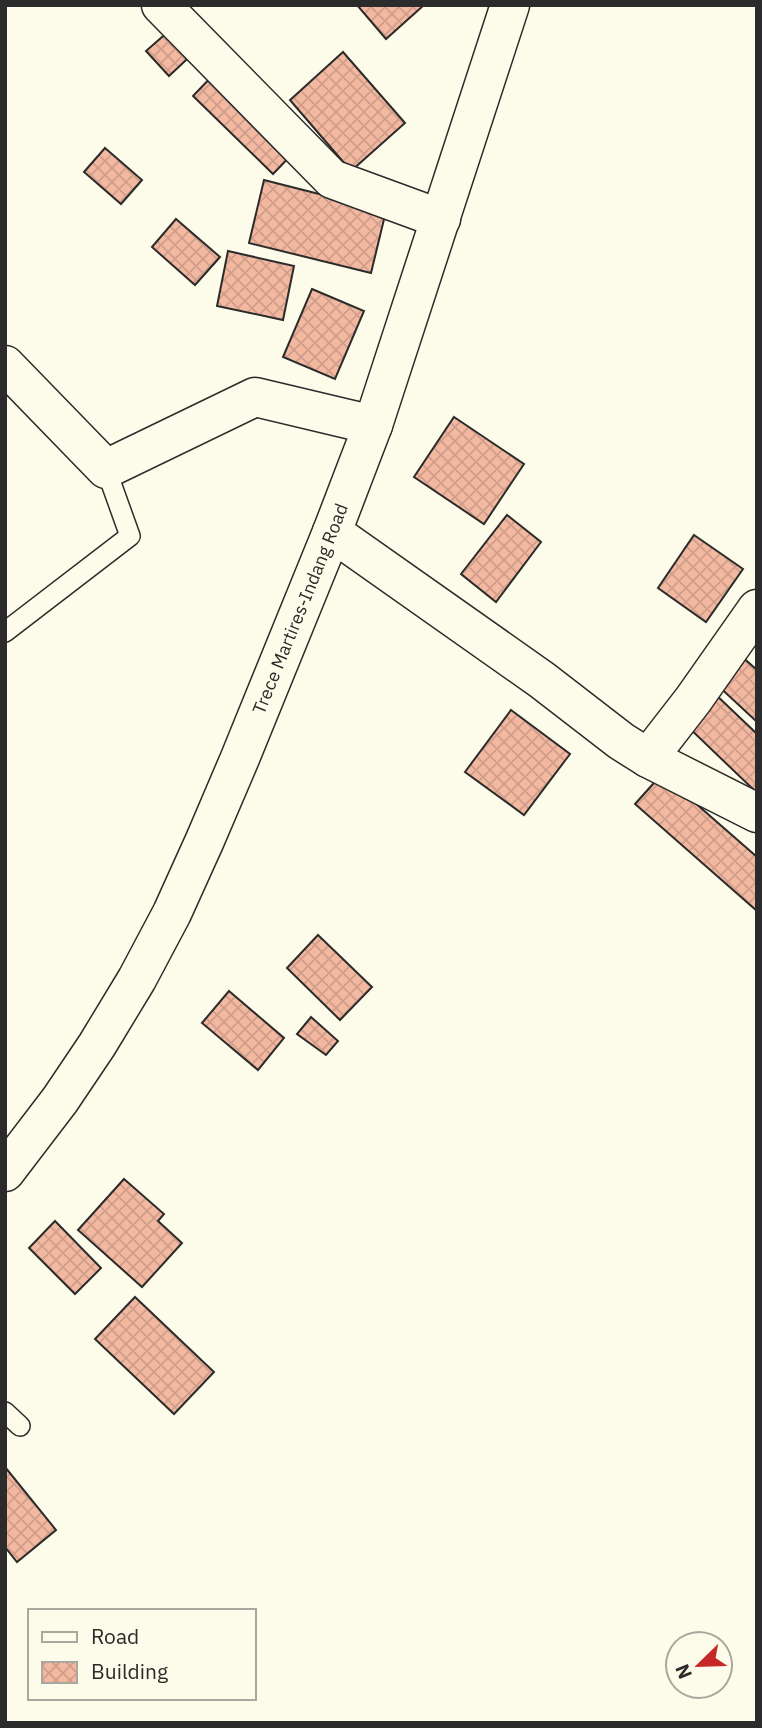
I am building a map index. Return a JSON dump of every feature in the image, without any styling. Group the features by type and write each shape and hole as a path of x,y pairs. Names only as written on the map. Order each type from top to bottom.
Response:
{"street":[{"path":"161,5 332,179 440,219"},
{"name":"Trece Martires-Indang Road","path":"5,1172 60,1100 137,979 205,840 332,532 373,425 510,5"},
{"path":"5,365 106,469 255,397 373,425"},
{"path":"332,532 542,680 621,741 648,758 757,813"},
{"path":"648,758 752,625"}],"lane":[{"path":"5,632 130,536 106,469"}],"building":[{"path":"357,5 424,5 386,39"},
{"path":"178,23 200,47 169,76 146,51"},
{"path":"343,52 405,123 351,171 290,100"},
{"path":"217,71 296,150 273,174 193,96"},
{"path":"105,148 142,180 121,204 84,172"},
{"path":"264,180 386,211 371,273 249,243"},
{"path":"176,219 220,257 195,285 152,247"},
{"path":"228,251 294,266 283,320 217,306"},
{"path":"312,289 364,311 335,379 283,357"},
{"path":"454,417 524,464 484,524 414,477"},
{"path":"507,515 541,542 496,602 461,574"},
{"path":"694,535 743,569 706,622 658,588"},
{"path":"739,654 757,670 757,722 714,682"},
{"path":"713,692 757,734 757,793 684,723"},
{"path":"511,710 570,754 524,815 465,772"},
{"path":"662,774 757,857 757,911 635,804"},
{"path":"318,935 372,987 340,1020 287,968"},
{"path":"229,991 284,1038 258,1070 202,1023"},
{"path":"311,1017 338,1041 326,1055 297,1034"},
{"path":"124,1179 164,1214 158,1221 182,1243 142,1287 78,1230"},
{"path":"55,1221 101,1268 75,1294 29,1248"},
{"path":"135,1297 214,1372 174,1414 95,1339"},
{"path":"5,1467 56,1530 17,1562 5,1547"}]}
